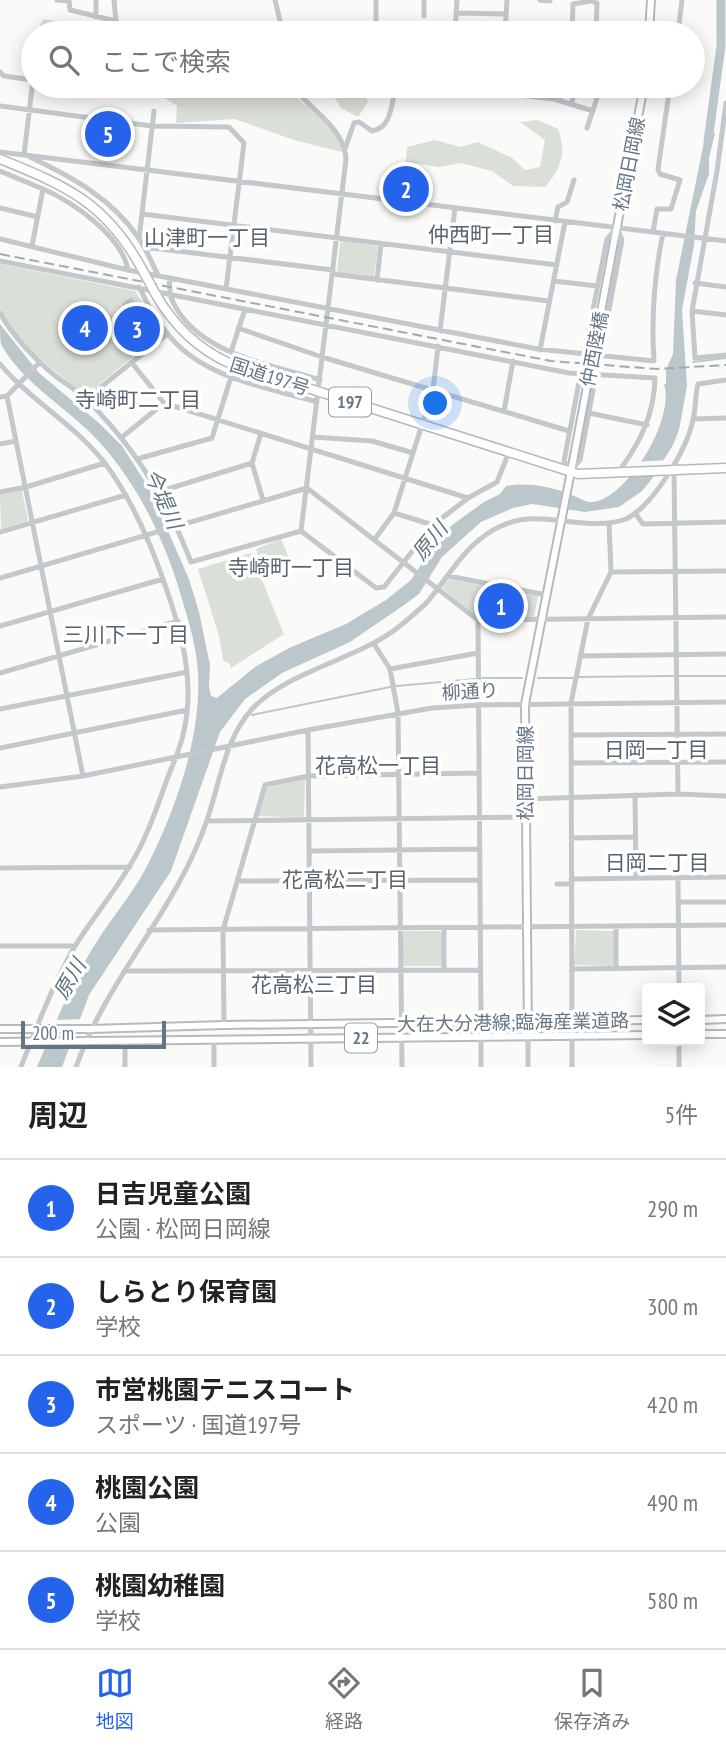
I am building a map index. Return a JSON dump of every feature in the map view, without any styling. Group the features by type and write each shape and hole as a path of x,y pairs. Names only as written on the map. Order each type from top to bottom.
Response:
{"highway":[{"name":"国道197号","path":"0,159 52,181 91,205 117,229 179,328 205,351 236,366 578,474 627,468 726,465"}],"main road":[{"path":"650,21 651,0"},
{"name":"松岡日岡線","path":"614,242 642,98"},
{"name":"仲西陸橋","path":"570,471 614,242"},
{"name":"松岡日岡線","path":"528,1036 525,704 570,471"},
{"path":"705,1020 726,1019"},
{"name":"大在大分港線;臨海産業道路","path":"0,1029 642,1020"},
{"path":"705,1034 726,1034"},
{"name":"大在大分港線;臨海産業道路","path":"0,1042 642,1035"}],"street":[{"path":"57,0 69,1 70,10 116,21 114,0"},
{"path":"96,0 96,17"},
{"path":"275,0 281,21"},
{"path":"376,0 376,21"},
{"path":"424,0 424,16"},
{"path":"456,21 457,0"},
{"path":"506,21 507,0"},
{"path":"540,0 550,1"},
{"path":"679,21 682,0"},
{"path":"572,21 573,4 591,1 597,3 597,21"},
{"path":"456,13 506,14"},
{"path":"0,72 4,76 21,78"},
{"path":"24,155 31,98"},
{"path":"303,98 326,119 345,149"},
{"path":"301,531 337,238 345,149 354,123 359,122 372,131 382,129 387,124 394,98"},
{"path":"538,98 561,101 593,111"},
{"path":"571,104 573,98"},
{"path":"587,128 597,98"},
{"path":"653,232 657,209 671,209 680,180 660,174 658,169 668,98"},
{"path":"726,103 692,311 695,358 726,355"},
{"path":"0,106 152,126 229,127 244,143 226,289"},
{"path":"139,239 154,111"},
{"path":"0,152 726,241"},
{"path":"24,155 81,183 108,202 139,239 159,276"},
{"path":"0,171 66,199 96,224 115,245 124,257 128,270"},
{"path":"555,221 558,207 567,202 574,180"},
{"path":"32,246 43,189"},
{"path":"0,208 38,217"},
{"path":"440,331 455,208"},
{"path":"142,214 557,265"},
{"path":"540,350 565,222"},
{"path":"584,355 607,239 617,228"},
{"path":"600,357 622,240 617,228"},
{"path":"0,239 128,270 540,350 654,361 653,293 666,234"},
{"path":"377,280 381,243"},
{"path":"144,247 550,302"},
{"path":"0,261 569,373 655,378 654,399 647,425 627,468"},
{"path":"169,278 170,293 182,314 212,343 230,352 320,380"},
{"path":"554,281 597,286"},
{"path":"695,283 726,287"},
{"path":"139,287 167,334 193,357 231,377 317,402"},
{"path":"230,352 244,309"},
{"path":"692,311 726,315"},
{"path":"0,313 38,364 86,399 121,438 177,525 191,562 301,531"},
{"path":"238,328 323,357 569,431"},
{"path":"86,399 167,334"},
{"path":"374,540 394,513 433,390 438,346"},
{"path":"504,411 513,361"},
{"path":"132,363 164,403 468,498"},
{"path":"0,364 69,424 105,463 150,534 178,621 187,672 187,709 183,735 145,838 130,867 75,946 55,985 21,1067"},
{"path":"0,397 7,396 38,364"},
{"path":"581,372 564,461 570,471 580,460 596,374"},
{"path":"137,459 212,438 231,377"},
{"path":"76,1067 90,1029 149,930 183,880 207,821 230,746 240,725 261,701 312,671 374,643 426,604 473,545 501,526 535,517 562,517 609,523 635,513 650,499 670,468 694,419 697,387 702,382 726,380"},
{"path":"7,396 83,776"},
{"path":"121,438 164,403"},
{"path":"589,413 647,425"},
{"path":"694,419 726,418"},
{"path":"261,433 252,463 263,500"},
{"path":"313,437 376,442 413,453"},
{"path":"0,444 16,441"},
{"path":"301,531 376,588 383,587 407,566 433,526 468,498 497,482 509,452"},
{"path":"0,492 26,487 105,463"},
{"path":"158,492 252,463"},
{"path":"670,468 675,523 678,794"},
{"path":"0,579 307,488"},
{"path":"307,488 478,620 726,617"},
{"path":"0,532 126,495"},
{"path":"394,513 433,526"},
{"path":"635,513 643,524 726,522"},
{"path":"572,1021 571,704 588,619 611,572 609,523"},
{"path":"611,572 726,570"},
{"path":"447,576 547,594"},
{"path":"0,626 163,579"},
{"path":"478,620 481,1022"},
{"path":"0,673 178,621"},
{"path":"374,643 390,669 398,713 402,1067"},
{"path":"390,669 478,653"},
{"path":"580,656 726,654"},
{"path":"0,709 187,672"},
{"name":"柳通り","path":"0,787 83,776 398,713 478,705 726,702"},
{"path":"0,748 187,709"},
{"path":"308,730 311,1067"},
{"path":"570,735 726,734"},
{"path":"571,763 726,762"},
{"path":"224,1025 223,930 264,785 308,776 479,773"},
{"path":"526,799 678,794 726,796"},
{"path":"635,795 636,878"},
{"path":"207,821 526,817"},
{"path":"571,838 636,837"},
{"path":"309,850 479,849"},
{"path":"0,868 130,867"},
{"path":"557,884 636,878 726,877"},
{"path":"678,878 679,983"},
{"path":"237,881 480,880"},
{"path":"678,902 726,902"},
{"path":"149,930 726,925"},
{"path":"616,926 616,969"},
{"path":"444,928 444,970"},
{"path":"0,946 75,946"},
{"path":"572,969 726,967"},
{"path":"124,971 480,970"},
{"path":"572,1035 572,1067"},
{"path":"481,1036 481,1067"},
{"path":"528,1036 528,1067"},
{"path":"214,1039 214,1067"},
{"path":"125,1040 125,1067"},
{"path":"679,1046 680,1067"}],"shaded area":[{"path":"165,98 297,98 335,133 342,152 294,140 235,119 176,123 177,106"},
{"path":"335,98 366,98 368,102 358,117 341,108"},
{"path":"538,120 558,129 562,145 559,167 545,187 513,186 492,171 461,163 439,167 406,162 407,147 435,140 460,147 478,142 512,158 525,170 540,167 545,140 520,122"},
{"path":"706,132 715,133 709,158 709,174 696,211 694,245 682,310 687,386 679,430 651,480 642,491 619,507 585,512 532,504 513,508 481,522 442,557 419,594 350,642 282,673 245,699 220,732 171,871 89,995 62,1067 37,1067 87,958 140,878 158,844 187,764 197,709 198,681 193,638 179,589 148,513 127,477 102,445 35,385 10,358 1,344 0,324 39,373 122,446 149,488 189,579 210,665 211,696 217,698 255,667 289,648 346,624 386,600 411,580 436,542 452,525 500,494 506,486 540,486 594,502 608,496 635,471 647,453 663,416 666,370 673,354 676,280"},
{"path":"342,241 378,246 374,277 337,273"},
{"path":"0,264 135,291 162,333 86,395 37,356 5,320 0,309"},
{"path":"131,297 142,311 133,318 122,304"},
{"path":"22,490 28,521 1,529 0,494"},
{"path":"281,539 290,560 265,572 256,549"},
{"path":"251,553 284,634 231,668 230,664 223,660 219,636 198,569"},
{"path":"449,579 538,596 534,617 478,617 443,589"},
{"path":"305,780 304,818 258,816 266,788"},
{"path":"576,930 614,931 614,964 574,965"},
{"path":"440,931 442,966 402,966 401,933"}],"pier":[{"path":"668,460 658,475 625,477 636,462"},
{"path":"83,1019 72,1049 41,1049 53,1020"}],"waterway":[{"name":"原川","path":"708,141 721,46 721,0"},
{"path":"693,362 726,358"},
{"path":"578,677 673,676"},
{"path":"679,676 726,676"},
{"path":"482,678 522,678"},
{"path":"538,678 573,678"},
{"path":"396,686 475,679"},
{"path":"252,715 390,687"}],"railway":[{"path":"0,254 551,361 657,369 726,365"}],"place":[{"name":"桃園幼稚園","path":"108,134"},
{"name":"しらとり保育園","path":"406,189"},
{"name":"桃園公園","path":"85,328"},
{"name":"市営桃園テニスコート","path":"137,329"},
{"name":"日吉児童公園","path":"501,606"}],"district":[{"name":"仲西町一丁目","path":"491,235"},
{"name":"山津町一丁目","path":"207,238"},
{"name":"寺崎町二丁目","path":"138,400"},
{"name":"寺崎町一丁目","path":"291,568"},
{"name":"三川下一丁目","path":"126,635"},
{"name":"日岡一丁目","path":"656,750"},
{"name":"花高松一丁目","path":"378,766"},
{"name":"日岡二丁目","path":"657,863"},
{"name":"花高松二丁目","path":"345,880"},
{"name":"花高松三丁目","path":"314,985"}],"water label":[{"name":"今堤川","path":"163,499"}]}
